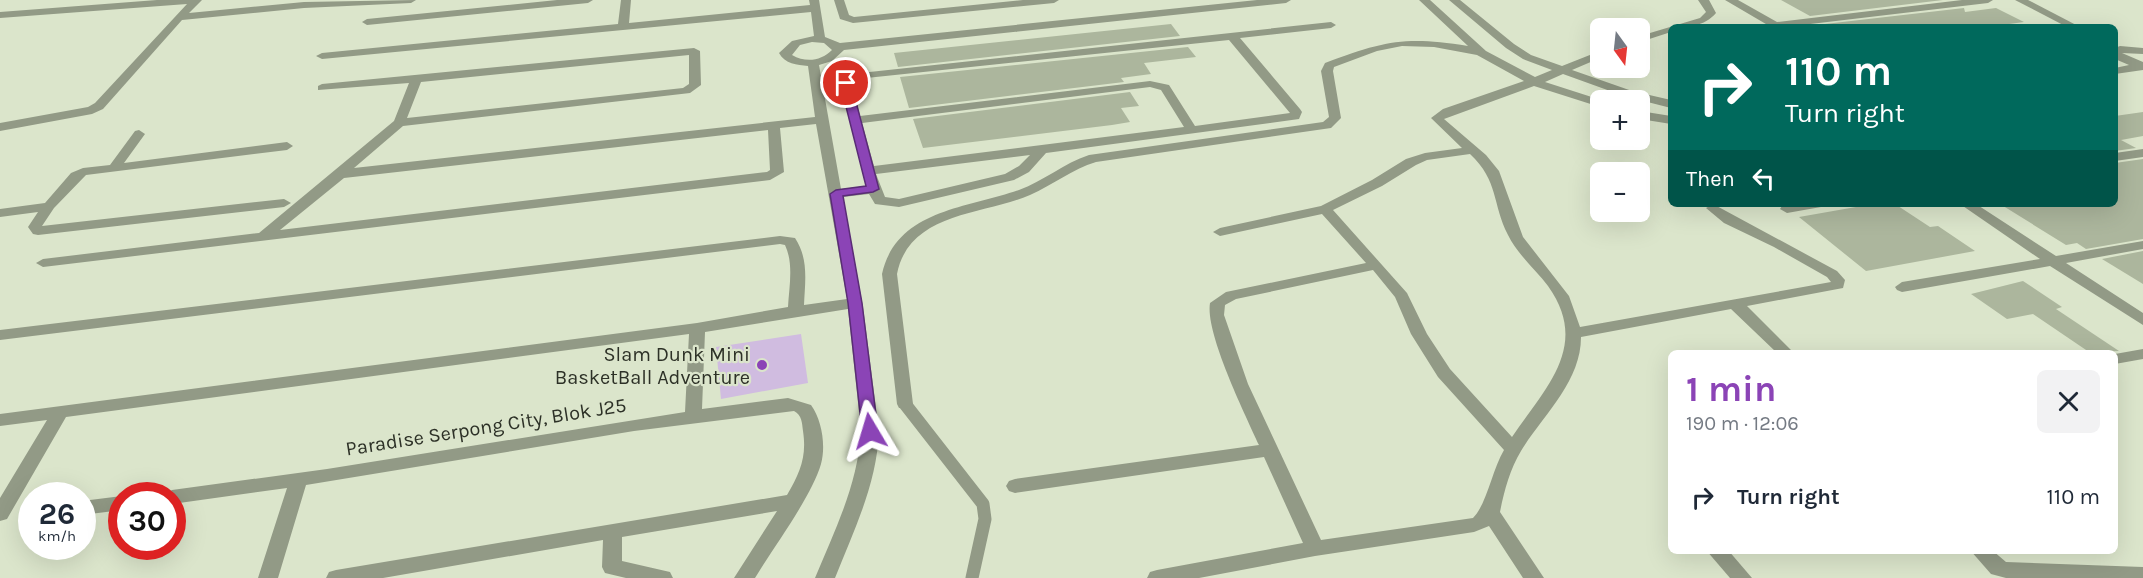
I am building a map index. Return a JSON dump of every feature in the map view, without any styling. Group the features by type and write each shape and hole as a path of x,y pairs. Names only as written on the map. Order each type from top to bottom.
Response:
{"street":[{"path":"0,127 99,106 197,0"},
{"path":"0,15 100,4 197,0"},
{"path":"179,17 304,5 411,0"},
{"path":"367,22 588,0"},
{"path":"623,26 626,0"},
{"path":"839,0 844,18 858,20 1054,0"},
{"path":"838,47 834,56 813,63 790,60 785,53 796,43 820,39 832,42 838,47 1286,0"},
{"path":"1424,0 1481,52 1500,64 1536,81 1590,100"},
{"path":"1455,0 1510,46 1527,57 1628,94 1668,103"},
{"path":"1689,24 1704,20 1711,13 1709,6 1703,0"},
{"path":"1730,0 1767,23 1774,24"},
{"path":"1790,24 1989,0"},
{"path":"2020,0 2069,24"},
{"path":"322,56 815,4 820,39"},
{"path":"1042,150 1024,169 994,182 899,203 880,201 867,171 846,83 848,79 855,76 1331,25"},
{"path":"1650,36 1668,30"},
{"path":"867,171 1291,117 1296,114 1232,36"},
{"path":"906,404 899,341 887,283 892,262 903,242 928,222 1026,192 1078,163 1094,158 1327,125 1335,118 1327,71 1329,65 1374,48 1418,42 1481,52"},
{"path":"2118,48 2141,50"},
{"path":"322,88 688,50 694,53 695,85 686,91 399,123"},
{"path":"2118,56 2143,67"},
{"path":"1157,578 1315,548 1474,525 1480,523 1490,513 1496,484 1513,448 1566,372 1572,356 1575,333 1565,303 1556,287 1519,243 1513,232 1495,174 1438,120 1438,116 1536,81 1590,58"},
{"path":"813,63 821,120 855,303 870,431 870,453 865,475 825,578"},
{"path":"2118,71 2143,67"},
{"path":"263,237 399,123 416,80"},
{"path":"854,120 1150,84 1165,87 1191,129"},
{"path":"1586,99 1604,86"},
{"path":"1650,117 1668,120"},
{"path":"340,174 821,120"},
{"path":"43,263 770,176 777,172 774,125"},
{"path":"114,168 139,134"},
{"path":"284,203 38,231 35,227 50,206 79,174 287,146"},
{"path":"1220,232 1325,209 1377,183 1411,162 1425,157 1472,150"},
{"path":"2118,157 2143,153"},
{"path":"836,194 873,189"},
{"path":"0,213 50,206"},
{"path":"1787,209 1799,207"},
{"path":"1972,207 2143,320"},
{"path":"1575,333 1838,285 1838,280 1779,244 1729,220 1713,208"},
{"path":"1325,209 1402,296 1419,334 1444,373 1513,448"},
{"path":"0,335 780,240 790,241 794,246 797,268 796,311"},
{"path":"1902,287 2143,244"},
{"path":"1315,548 1239,384 1216,315 1218,303 1231,295 1376,265"},
{"path":"0,420 697,328 855,303"},
{"path":"1736,305 1783,350"},
{"path":"693,415 697,328"},
{"path":"2118,358 2143,354"},
{"name":"Paradise Serpong City, Blok J25","path":"186,495 693,415 788,404 801,405 808,412 816,452 811,470 793,501"},
{"path":"0,514 61,411"},
{"path":"1015,486 1268,450"},
{"path":"268,578 299,479"},
{"path":"336,578 793,501"},
{"path":"744,578 793,501"},
{"path":"1490,513 1534,578"},
{"path":"613,533 612,567 663,578"},
{"path":"1719,554 1742,578"},
{"path":"1983,554 1998,568 2006,570 2143,575"}],"lane":[{"path":"906,404 983,504 985,519 972,578"}],"shaded area":[{"name":"Slam Dunk Mini BasketBall Adventure","path":"801,334 808,383 721,399 716,347"}],"building":[{"path":"1781,0 1943,0 1810,16"},
{"path":"1964,8 1965,12 1996,8 2024,22 2009,24 1825,24"},
{"path":"1171,24 1180,36 898,67 894,53"},
{"path":"1188,47 1196,57 1144,63 1151,74 1121,78 1124,82 909,108 900,77"},
{"path":"1130,92 1139,106 1121,108 1130,122 1112,125 923,148 913,119"},
{"path":"2143,112 2143,136 2121,140 2136,148 2118,151 2118,116"},
{"path":"2143,159 2143,239 2086,249 2077,243 2066,245 2005,207 2118,207 2118,163"},
{"path":"1856,207 1900,207 1930,227 1938,226 1975,251 1866,271 1799,217"},
{"path":"2143,251 2143,284 2102,259"},
{"path":"2023,281 2062,307 2056,309 2118,350 2086,350 2033,314 2007,319 1971,294"}],"place":[{"name":"Slam Dunk Mini BasketBall Adventure","path":"762,365"}],"route":[{"path":"846,83 873,189 836,194 855,303 870,431"}]}
